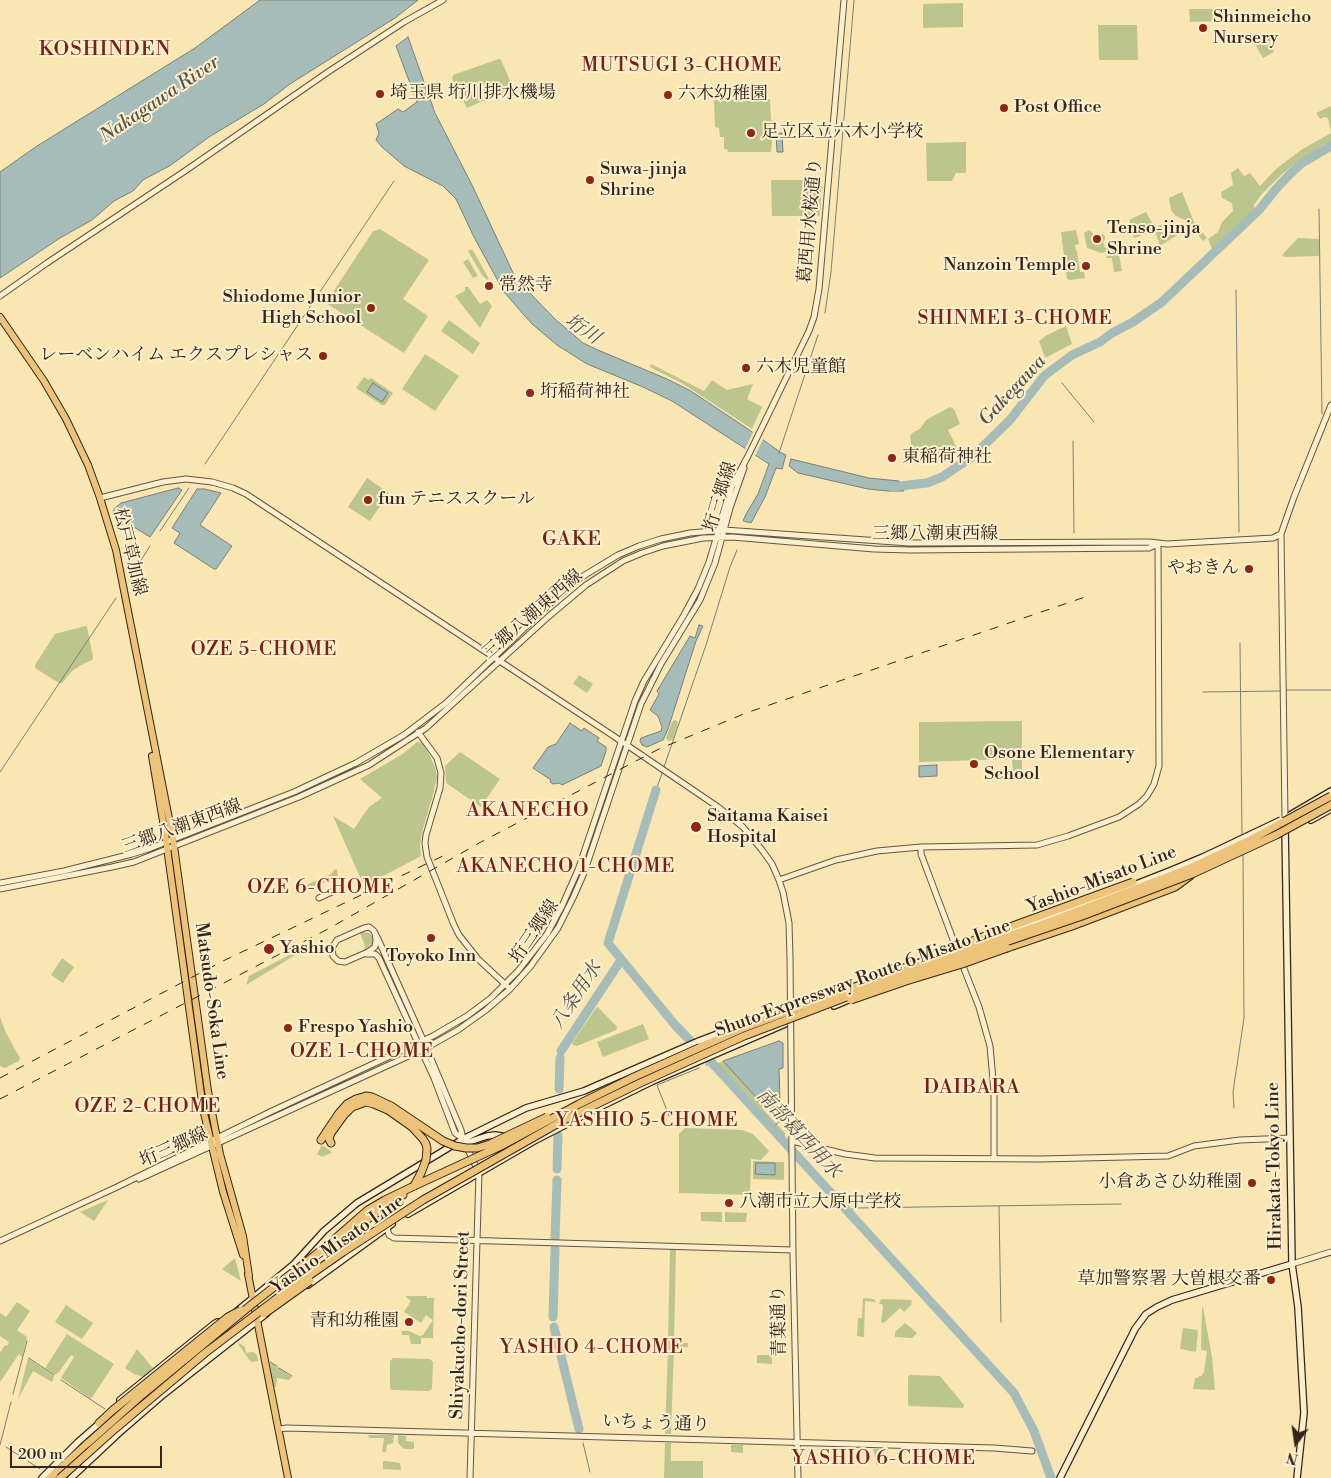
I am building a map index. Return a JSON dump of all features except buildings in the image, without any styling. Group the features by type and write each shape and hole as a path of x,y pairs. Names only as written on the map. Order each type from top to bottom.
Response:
{"highway":[{"name":"Shuto Expressway Route 6 Misato Line","path":"50,1478 142,1395 232,1322 252,1301 328,1245 388,1206 414,1186 503,1145 579,1104 643,1073 741,1029 860,984 1041,925 1190,868 1241,845 1331,796"},
{"name":"Shuto Expressway Route 6 Misato Line","path":"60,1478 116,1428 206,1353 272,1302 457,1180 564,1120 688,1060 744,1036 865,990 1082,916 1222,861 1267,840 1331,804"},
{"path":"922,963 977,939 1133,882 1172,870"},
{"path":"804,1013 851,1000 962,964 1072,926 1176,887 1190,876"},
{"path":"321,1140 347,1104 366,1096 372,1097 443,1141 466,1148 477,1148 490,1144 534,1122 579,1104"},
{"path":"331,1143 329,1139 331,1133 352,1107 366,1102 390,1108 412,1127 426,1144 426,1160 414,1186"},
{"path":"99,1423 228,1317 252,1301"}],"main road":[{"path":"0,317 44,381 66,419 88,465 100,498"},
{"name":"松戸草加線","path":"100,498 116,550 174,842"},
{"name":"松戸草加線","path":"100,498 144,709 167,845"},
{"name":"Yashio-Misato Line","path":"42,1478 99,1423 107,1411 214,1324 217,1322 223,1323 252,1301 294,1264 324,1231 357,1204 463,1139 526,1108 584,1091 683,1047 790,1006 1078,907 1172,870 1285,818 1331,791"},
{"name":"Yashio-Misato Line","path":"71,1478 157,1400 256,1321 337,1265 383,1228 534,1141 653,1081 790,1021 1080,921 1190,876 1285,833 1331,809"},
{"name":"Hirakata-Tokyo Line","path":"1060,1478 1134,1329 1146,1314 1157,1306 1172,1300 1292,1264 1285,818"},
{"name":"Matsudo-Soka Line","path":"174,842 204,1063 229,1190 243,1236 252,1301 288,1478"},
{"name":"Matsudo-Soka Line","path":"167,845 199,1082 210,1144 249,1276"},
{"path":"463,1139 469,1142 495,1135 534,1141"},
{"path":"1292,1264 1298,1307 1304,1413 1297,1478"}],"street":[{"path":"0,296 334,68 404,22 443,0"},
{"name":"葛西用水桜通り","path":"748,456 809,331 816,310 844,0"},
{"path":"1285,818 1280,534 1331,405"},
{"name":"垳三郷線","path":"0,1241 210,1144 424,1050 473,1020 539,956 558,928 574,898 641,704 661,664 700,600 715,563 732,486 748,456"},
{"name":"青葉通り","path":"100,498 174,479 199,479 239,490 621,741 718,807 743,827 772,864 783,892 789,923 798,1478"},
{"name":"三郷八潮東西線","path":"0,889 134,862 167,845 308,785 365,758 415,728 446,703 580,578 639,546 690,533 721,530 909,543 1149,542 1158,544 1273,538 1280,534"},
{"name":"三郷八潮東西線","path":"174,842 311,792 369,765 419,733 573,595 623,561 663,546 691,540 719,538 748,538 862,548 910,550 1149,548 1158,544"},
{"name":"垳三郷線","path":"218,1141 424,1042 468,1016 507,987 547,934 567,895 578,870 630,713 644,681 698,589 719,538"},
{"path":"779,880 836,860 876,851 921,847 1023,846 1050,842 1119,816 1140,804 1147,796 1157,776 1160,753 1158,544"},
{"path":"415,728 437,758 441,772 440,788 426,835 425,850 427,857 454,925 460,935 478,959 507,987"},
{"path":"308,785 311,792"},
{"name":"三郷八潮東西線","path":"0,883 64,871 167,845"},
{"path":"921,847 921,854 979,1007 990,1046 994,1091 994,1158"},
{"path":"319,898 338,889"},
{"path":"375,933 375,947 364,954 345,962 336,960 333,956 332,948 337,940 364,928 371,928 375,933 424,1042 424,1050"},
{"path":"364,954 372,953 379,958 418,1044 424,1050 479,1173"},
{"path":"792,1141 845,1154 876,1158 1041,1159 1168,1156 1194,1146 1240,1140 1290,1138"},
{"name":"Shiyakucho-dori Street","path":"470,1478 479,1173"},
{"path":"383,1228 388,1235 394,1238 793,1250"},
{"path":"1292,1264 1331,1252"},
{"name":"いちょう通り","path":"279,1429 796,1442 994,1448 1032,1451"}],"green space":[{"path":"963,3 963,27 923,28 923,4"},
{"path":"1189,9 1217,9 1217,20 1190,22"},
{"path":"1098,25 1137,25 1138,60 1099,60"},
{"path":"1257,35 1271,35 1273,39 1269,42 1274,52 1263,58 1255,44"},
{"path":"499,59 512,88 467,108 452,78 453,75"},
{"path":"770,99 771,120 773,121 771,152 728,152 727,149 724,149 724,137 720,137 719,128 715,127 714,100"},
{"path":"1331,106 1331,132 1328,118 1320,119 1316,113"},
{"path":"1331,133 1331,142 1323,145 1281,175 1261,195 1254,205 1254,210 1212,249 1208,239 1218,232 1222,222 1233,211 1232,203 1222,198 1221,192 1233,185 1231,173 1238,168 1244,176 1250,173 1260,186 1276,169 1301,150"},
{"path":"966,142 966,173 956,173 952,181 927,181 926,143"},
{"path":"771,180 822,180 820,215 772,216"},
{"path":"1182,192 1194,222 1207,238 1203,241 1187,221 1176,216 1171,210 1169,198"},
{"path":"1146,212 1155,228 1172,218 1182,232 1160,246 1155,231 1134,238 1129,220"},
{"path":"380,229 429,260 403,299 428,316 404,353 326,303 373,231"},
{"path":"1076,230 1079,244 1075,245 1076,251 1080,272 1084,272 1085,278 1070,280 1067,279 1061,232"},
{"path":"1089,230 1094,235 1093,238 1095,240 1103,234 1105,236 1103,242 1105,248 1117,245 1122,271 1114,272 1112,258 1107,258 1105,250 1105,252 1101,253 1087,248 1084,233"},
{"path":"1298,238 1319,239 1319,256 1285,257 1282,255"},
{"path":"472,249 489,279 487,280 482,275 468,251"},
{"path":"468,259 478,276 473,278 463,262"},
{"path":"465,287 468,287 480,304 487,300 492,306 480,328 455,296 465,291"},
{"path":"449,320 480,343 473,354 441,331"},
{"path":"1066,326 1072,344 1045,358 1039,341"},
{"path":"425,354 459,376 435,411 402,389"},
{"path":"651,364 704,391 712,380 727,390 753,384 747,399 762,407 752,429 685,385 650,367"},
{"path":"364,377 369,380 371,378 393,393 385,405 382,405 356,388"},
{"path":"950,407 954,409 960,424 948,430 958,450 941,460 932,458 923,446 912,449 910,437 912,433 920,429 926,420"},
{"name":"fun テニススクール","path":"367,478 389,493 370,521 348,507"},
{"path":"87,627 92,660 72,671 62,683 35,668 35,665 55,634"},
{"path":"579,675 593,684 587,693 573,684"},
{"path":"675,720 678,724 673,739 668,741 666,738 672,722"},
{"path":"1022,721 1022,770 1013,771 1012,759 919,762 919,722"},
{"path":"417,742 422,743 428,752 435,767 437,777 422,832 421,856 364,886 333,816 354,829 369,807 382,798 360,779 404,753"},
{"path":"460,752 500,779 481,807 446,783 445,766"},
{"path":"335,869 338,876 309,889 308,884 331,874"},
{"path":"360,933 369,933 372,936 371,947 348,958 343,959 364,950 365,946"},
{"path":"301,949 302,951 246,985 249,976"},
{"path":"62,958 74,967 63,983 51,975"},
{"path":"598,1007 617,1027 616,1030 577,1046 573,1045 572,1043"},
{"path":"0,1017 6,1033 20,1058 19,1061 5,1068 0,1066"},
{"path":"643,1024 649,1039 603,1057 597,1042"},
{"path":"723,1061 764,1106 762,1108 785,1133 785,1139 716,1064"},
{"path":"685,1128 742,1130 753,1134 769,1151 761,1160 751,1159 750,1195 679,1193 679,1134"},
{"path":"322,1145 332,1152 322,1157 317,1154"},
{"path":"753,1161 784,1162 784,1180 753,1179"},
{"path":"108,1200 94,1221 80,1212"},
{"path":"701,1212 722,1212 722,1222 701,1221"},
{"path":"725,1212 747,1213 746,1222 725,1222"},
{"path":"670,1249 676,1249 674,1342 688,1343 688,1347 674,1347 671,1434 665,1434 668,1347 654,1346 654,1342 668,1342"},
{"path":"235,1258 241,1281 222,1269"},
{"path":"406,1296 434,1298 433,1338 421,1338 421,1344 411,1344 409,1335 402,1335 402,1331 409,1331 420,1336 423,1335 433,1320 426,1315 421,1323 404,1312 411,1301"},
{"path":"863,1298 874,1299 876,1302 865,1301 864,1337 857,1336 858,1318 862,1318"},
{"path":"881,1299 912,1300 911,1305 904,1312 900,1308 884,1323 881,1322 883,1307 882,1304 879,1304"},
{"path":"17,1302 30,1311 17,1330 27,1337 22,1357 19,1354 0,1382 0,1353 9,1342 0,1336 0,1313 6,1317"},
{"path":"66,1305 93,1323 82,1339 55,1322"},
{"path":"1202,1307 1212,1357 1215,1390 1193,1389 1195,1378 1202,1376 1204,1373 1207,1351 1201,1350"},
{"path":"905,1323 917,1333 912,1338 895,1337 895,1332"},
{"path":"1183,1328 1198,1330 1196,1352 1180,1349"},
{"path":"67,1334 114,1364 91,1399 61,1378 74,1357 71,1355 55,1375 45,1368"},
{"path":"239,1343 245,1347 246,1353 253,1352 257,1355 258,1361 251,1362"},
{"path":"137,1349 153,1368 143,1377 125,1368"},
{"path":"757,1355 772,1355 772,1364 757,1363"},
{"path":"28,1358 54,1376 52,1382 33,1371 18,1399"},
{"path":"393,1358 430,1359 433,1362 432,1389 429,1391 392,1390 390,1388 390,1361"},
{"path":"270,1362 292,1377 289,1380 277,1378 276,1387 274,1387"},
{"path":"910,1375 940,1376 964,1405 963,1408 909,1406 908,1377"},
{"path":"368,1435 394,1435 393,1443 387,1445 386,1452 382,1452 384,1438 369,1438"},
{"path":"398,1435 406,1436 406,1441 414,1442 414,1449 404,1449 398,1443"},
{"path":"665,1443 671,1443 671,1461 703,1461 703,1478 664,1478"},
{"path":"731,1445 743,1445 743,1453 731,1452"},
{"path":"873,1449 884,1449 884,1465 877,1465"},
{"path":"383,1462 400,1463 401,1470 383,1469"}],"water":[{"name":"Nakagawa River","path":"260,0 418,0 395,18 290,84 264,104 209,137 171,165 143,180 133,191 114,201 92,220 60,238 0,278 0,172 37,146 195,48"},
{"path":"408,37 435,113 472,185 515,277 524,287 555,319 583,343 691,391 786,455 782,469 776,468 765,497 751,523 743,521 758,494 769,464 672,401 587,364 557,345 532,324 504,292 456,199 443,186 404,166 376,140 379,133 376,124 398,109 403,112 417,102 396,46"},
{"path":"776,133 782,133 783,152 777,152"},
{"path":"373,383 388,393 382,402 367,392"},
{"path":"791,459 869,478 899,481 904,491 868,489 798,473 789,466"},
{"path":"178,488 182,490 150,537 129,524 118,525 113,512 121,503"},
{"path":"197,489 221,493 200,525 232,546 216,569 174,543 180,533 172,528"},
{"path":"699,625 703,626 696,641 663,740 647,747 642,745 641,738 661,731 662,727 658,716 650,710 659,694 657,691 690,636 695,638"},
{"path":"570,723 582,731 584,728 599,738 597,741 606,747 606,751 601,766 562,785 559,783 553,784 550,782 551,780 533,768 548,747 556,744"},
{"path":"937,765 937,776 919,777 919,766"},
{"path":"779,1041 783,1043 783,1068 779,1069 780,1101 771,1109 767,1104 764,1106 723,1061"},
{"path":"756,1163 775,1163 775,1175 755,1174"}],"pier":[{"path":"754,430 764,437 754,458 744,451"}],"waterway":[{"path":"825,313 831,272 854,0"},
{"name":"Gakegawa","path":"892,487 927,483 942,477 972,457 1010,420 1044,376 1072,355 1100,342 1162,302 1260,209 1290,174 1302,163 1331,146"},
{"path":"205,464 394,181"},
{"path":"1319,209 1322,414"},
{"path":"1236,290 1239,532"},
{"path":"779,453 818,335"},
{"path":"1062,383 1094,422"},
{"path":"1073,441 1074,533"},
{"path":"160,531 189,488"},
{"path":"129,579 150,546"},
{"path":"664,767 737,550"},
{"path":"0,772 116,598"},
{"path":"1240,643 1242,836"},
{"path":"1284,690 1331,690"},
{"path":"1203,692 1280,691"},
{"path":"656,790 663,771"},
{"name":"南部葛西用水","path":"656,790 608,943 675,1025 713,1064 1014,1393 1034,1431 1051,1478"},
{"path":"1234,1108 1233,1092 1244,1018 1243,855"},
{"name":"八条用水","path":"561,1051 621,960"},
{"name":"八条用水","path":"559,1089 560,1058"},
{"name":"南部葛西用水","path":"706,1065 713,1064"},
{"path":"669,1116 657,1085 699,1068"},
{"path":"772,1128 782,1119 778,1111"},
{"name":"八条用水","path":"557,1169 558,1135"},
{"name":"八条用水","path":"555,1239 557,1180"},
{"path":"848,1211 855,1208 1121,1204"},
{"path":"999,1206 1001,1322"},
{"name":"八条用水","path":"553,1317 555,1249"},
{"name":"八条用水","path":"554,1327 579,1429"},
{"path":"13,1394 27,1341"},
{"path":"29,1358 54,1375"},
{"path":"270,1362 277,1366"},
{"path":"279,1368 292,1376"},
{"path":"61,1380 105,1409"},
{"path":"0,1445 11,1402"},
{"name":"八条用水","path":"583,1443 590,1472"},
{"path":"6,1447 40,1469"}],"railway":[{"path":"0,1099 328,929 481,842 659,749 746,713 1088,596"},
{"path":"0,1078 223,961 447,854"}],"place":[{"name":"Shinmeicho Nursery","path":"1203,28"},
{"name":"埼玉県 垳川排水機場","path":"380,94"},
{"name":"六木幼稚園","path":"668,95"},
{"name":"Post Office","path":"1004,108"},
{"name":"足立区立六木小学校","path":"751,133"},
{"name":"Suwa-jinja Shrine","path":"590,180"},
{"name":"Tenso-jinja Shrine","path":"1097,239"},
{"name":"Nanzoin Temple","path":"1086,266"},
{"name":"常然寺","path":"489,286"},
{"name":"Shiodome Junior High School","path":"371,308"},
{"name":"レーベンハイム エクスプレシャス","path":"323,356"},
{"name":"六木児童館","path":"746,368"},
{"name":"垳稲荷神社","path":"530,393"},
{"name":"東稲荷神社","path":"892,458"},
{"name":"fun テニススクール","path":"368,500"},
{"name":"やおきん","path":"1249,569"},
{"name":"Osone Elementary School","path":"974,764"},
{"name":"Saitama Kaisei Hospital","path":"696,827"},
{"name":"Toyoko Inn","path":"431,938"},
{"name":"Yashio","path":"269,949"},
{"name":"Frespo Yashio","path":"288,1028"},
{"name":"小倉あさひ幼稚園","path":"1252,1183"},
{"name":"八潮市立大原中学校","path":"729,1203"},
{"name":"草加警察署 大曽根交番","path":"1271,1280"},
{"name":"青和幼稚園","path":"409,1322"}],"district":[{"name":"KOSHINDEN","path":"105,50"},
{"name":"MUTSUGI 3-CHOME","path":"682,66"},
{"name":"SHINMEI 3-CHOME","path":"1015,319"},
{"name":"GAKE","path":"572,540"},
{"name":"OZE 5-CHOME","path":"264,650"},
{"name":"AKANECHO","path":"528,811"},
{"name":"AKANECHO 1-CHOME","path":"566,867"},
{"name":"OZE 6-CHOME","path":"321,888"},
{"name":"OZE 1-CHOME","path":"362,1052"},
{"name":"DAIBARA","path":"972,1088"},
{"name":"OZE 2-CHOME","path":"148,1107"},
{"name":"YASHIO 5-CHOME","path":"647,1121"},
{"name":"YASHIO 4-CHOME","path":"592,1348"},
{"name":"YASHIO 6-CHOME","path":"884,1459"}],"water label":[{"name":"垳川","path":"582,330"}]}
